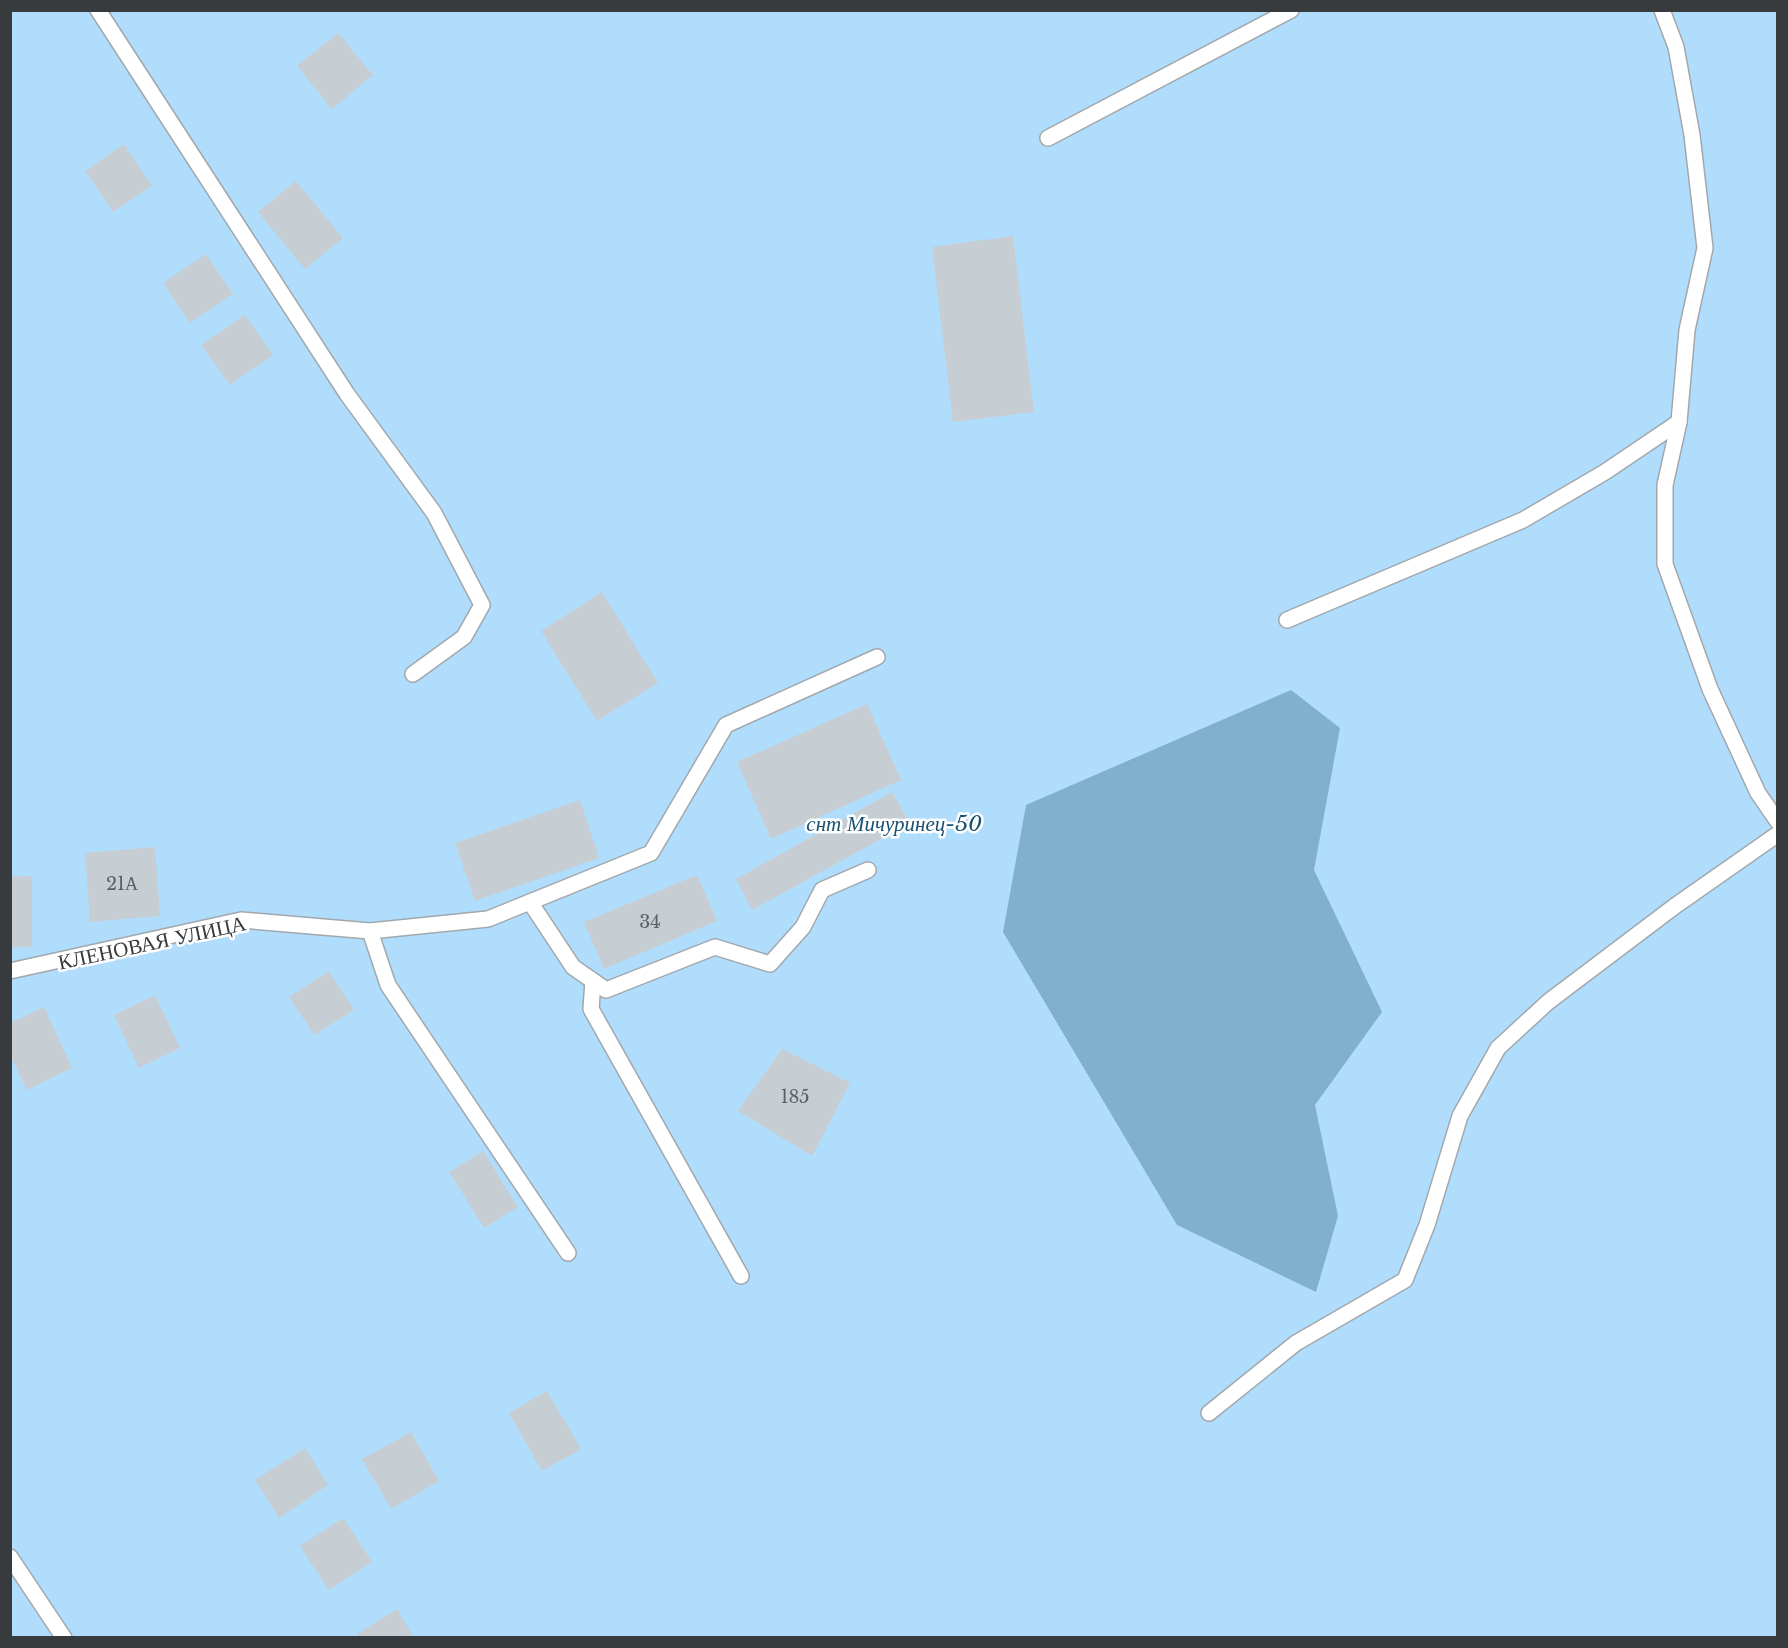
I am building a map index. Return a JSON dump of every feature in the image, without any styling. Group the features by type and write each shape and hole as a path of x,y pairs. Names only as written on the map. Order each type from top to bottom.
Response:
{"lane":[{"path":"98,10 347,394 434,513 482,605 464,637 413,674"},
{"path":"1048,138 1291,10"},
{"path":"1662,10 1676,47 1690,124 1705,248 1687,330 1679,422 1665,485 1665,564 1710,689 1758,793 1778,822"},
{"path":"1287,620 1523,520 1605,472 1679,422"},
{"name":"КЛЕНОВАЯ УЛИЦА","path":"10,971 241,920 370,931 488,919 651,853 726,725 877,657"},
{"path":"1209,1413 1296,1343 1405,1280 1427,1225 1460,1116 1498,1048 1557,995 1675,906 1778,834"},
{"path":"530,902 573,967 606,990 715,947 770,964 803,927 822,890 868,870"},
{"path":"370,931 388,985 568,1253"},
{"path":"593,981 591,1009 741,1276"},
{"path":"10,1557 64,1638"}],"green space":[{"name":"снт Мичуринец-50","path":"11,11 1777,11 1777,1637 11,1637"}],"shaded area":[{"path":"1291,690 1340,728 1314,870 1382,1012 1315,1105 1338,1216 1316,1292 1177,1225 1003,932 1026,805"}],"building":[{"path":"338,33 373,75 332,109 297,66"},
{"path":"124,144 152,186 113,212 85,171"},
{"path":"296,181 343,238 305,269 258,212"},
{"path":"1013,236 1034,412 953,422 932,247"},
{"path":"206,254 233,294 190,323 163,283"},
{"path":"245,315 273,355 230,385 201,345"},
{"path":"602,592 658,683 597,721 541,631"},
{"path":"867,704 901,780 771,839 737,762"},
{"path":"892,792 910,823 752,910 736,879"},
{"path":"580,800 599,858 475,901 455,843"},
{"path":"155,847 160,916 90,922 85,853"},
{"path":"697,875 717,921 604,969 584,922"},
{"path":"32,876 32,947 10,947 10,877"},
{"path":"329,971 354,1010 314,1035 289,997"},
{"path":"155,995 180,1048 139,1068 114,1015"},
{"path":"44,1007 72,1068 27,1090 10,1055 10,1023"},
{"path":"782,1049 850,1083 812,1156 738,1111"},
{"path":"483,1151 518,1207 484,1228 449,1172"},
{"path":"547,1391 581,1449 542,1471 509,1413"},
{"path":"411,1432 439,1481 391,1509 362,1459"},
{"path":"305,1448 328,1485 279,1518 255,1480"},
{"path":"343,1518 372,1562 329,1590 300,1546"},
{"path":"397,1609 414,1638 360,1638 357,1634"}]}
